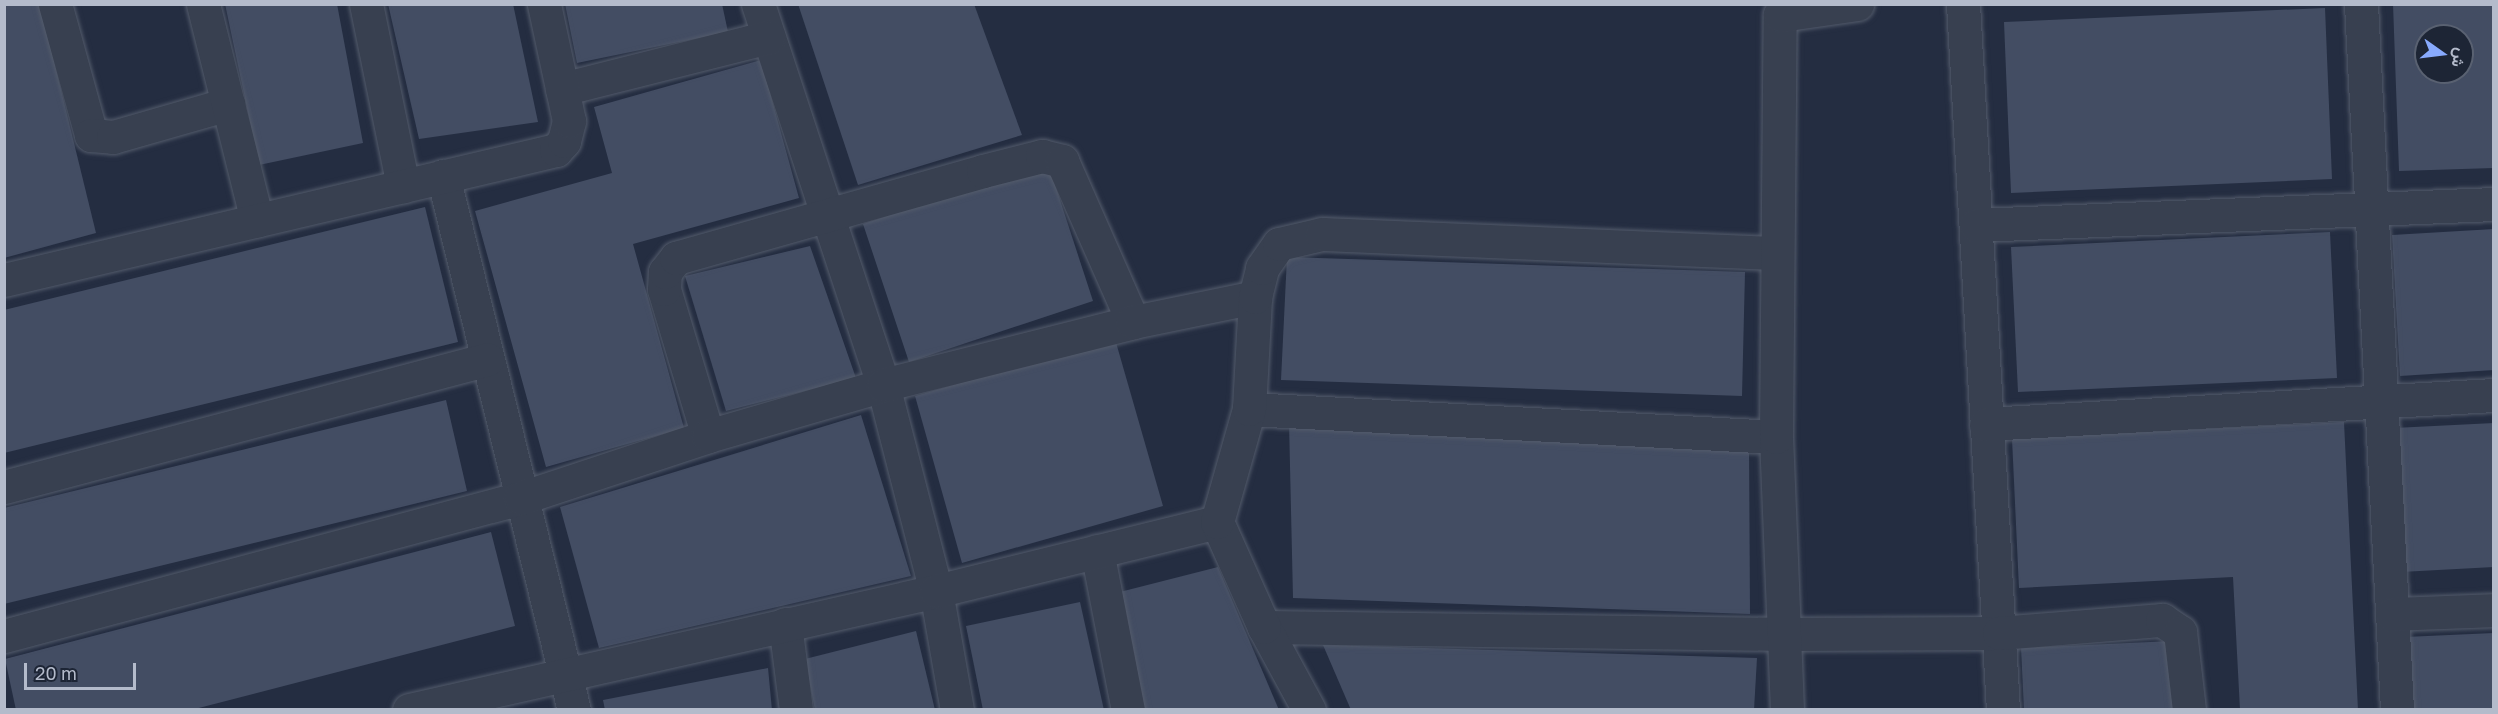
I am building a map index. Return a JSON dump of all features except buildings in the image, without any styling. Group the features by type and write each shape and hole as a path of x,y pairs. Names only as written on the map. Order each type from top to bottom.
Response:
{"street":[{"path":"55,4 91,135 113,137 228,104"},
{"path":"203,4 257,220"},
{"path":"366,4 403,186"},
{"path":"4,280 556,150 564,141 569,121 544,4"},
{"path":"759,4 883,386 936,591 957,710"},
{"path":"1787,710 1786,634 1776,437 1775,253 1780,15 1857,4"},
{"path":"1963,4 2003,710"},
{"path":"2361,4 2397,710"},
{"path":"562,89 770,37"},
{"path":"708,436 664,289 665,272 676,258 695,250 1051,155 1062,161 1133,322"},
{"path":"443,176 563,674 574,710"},
{"path":"1976,225 2493,204"},
{"path":"1309,710 1264,627 1217,522 1249,409 1255,297 1262,268 1279,244 1322,234 1775,253"},
{"path":"4,636 521,498 708,436 883,386 1133,322 1255,297"},
{"path":"4,487 487,359"},
{"path":"1986,424 2493,395"},
{"path":"1249,409 1776,437"},
{"path":"409,710 936,591 1217,522"},
{"path":"1097,551 1128,710"},
{"path":"2392,614 2493,610"},
{"path":"1264,627 1786,634 1999,633 2162,620 2180,632 2189,710"},
{"path":"785,624 796,710"}]}
